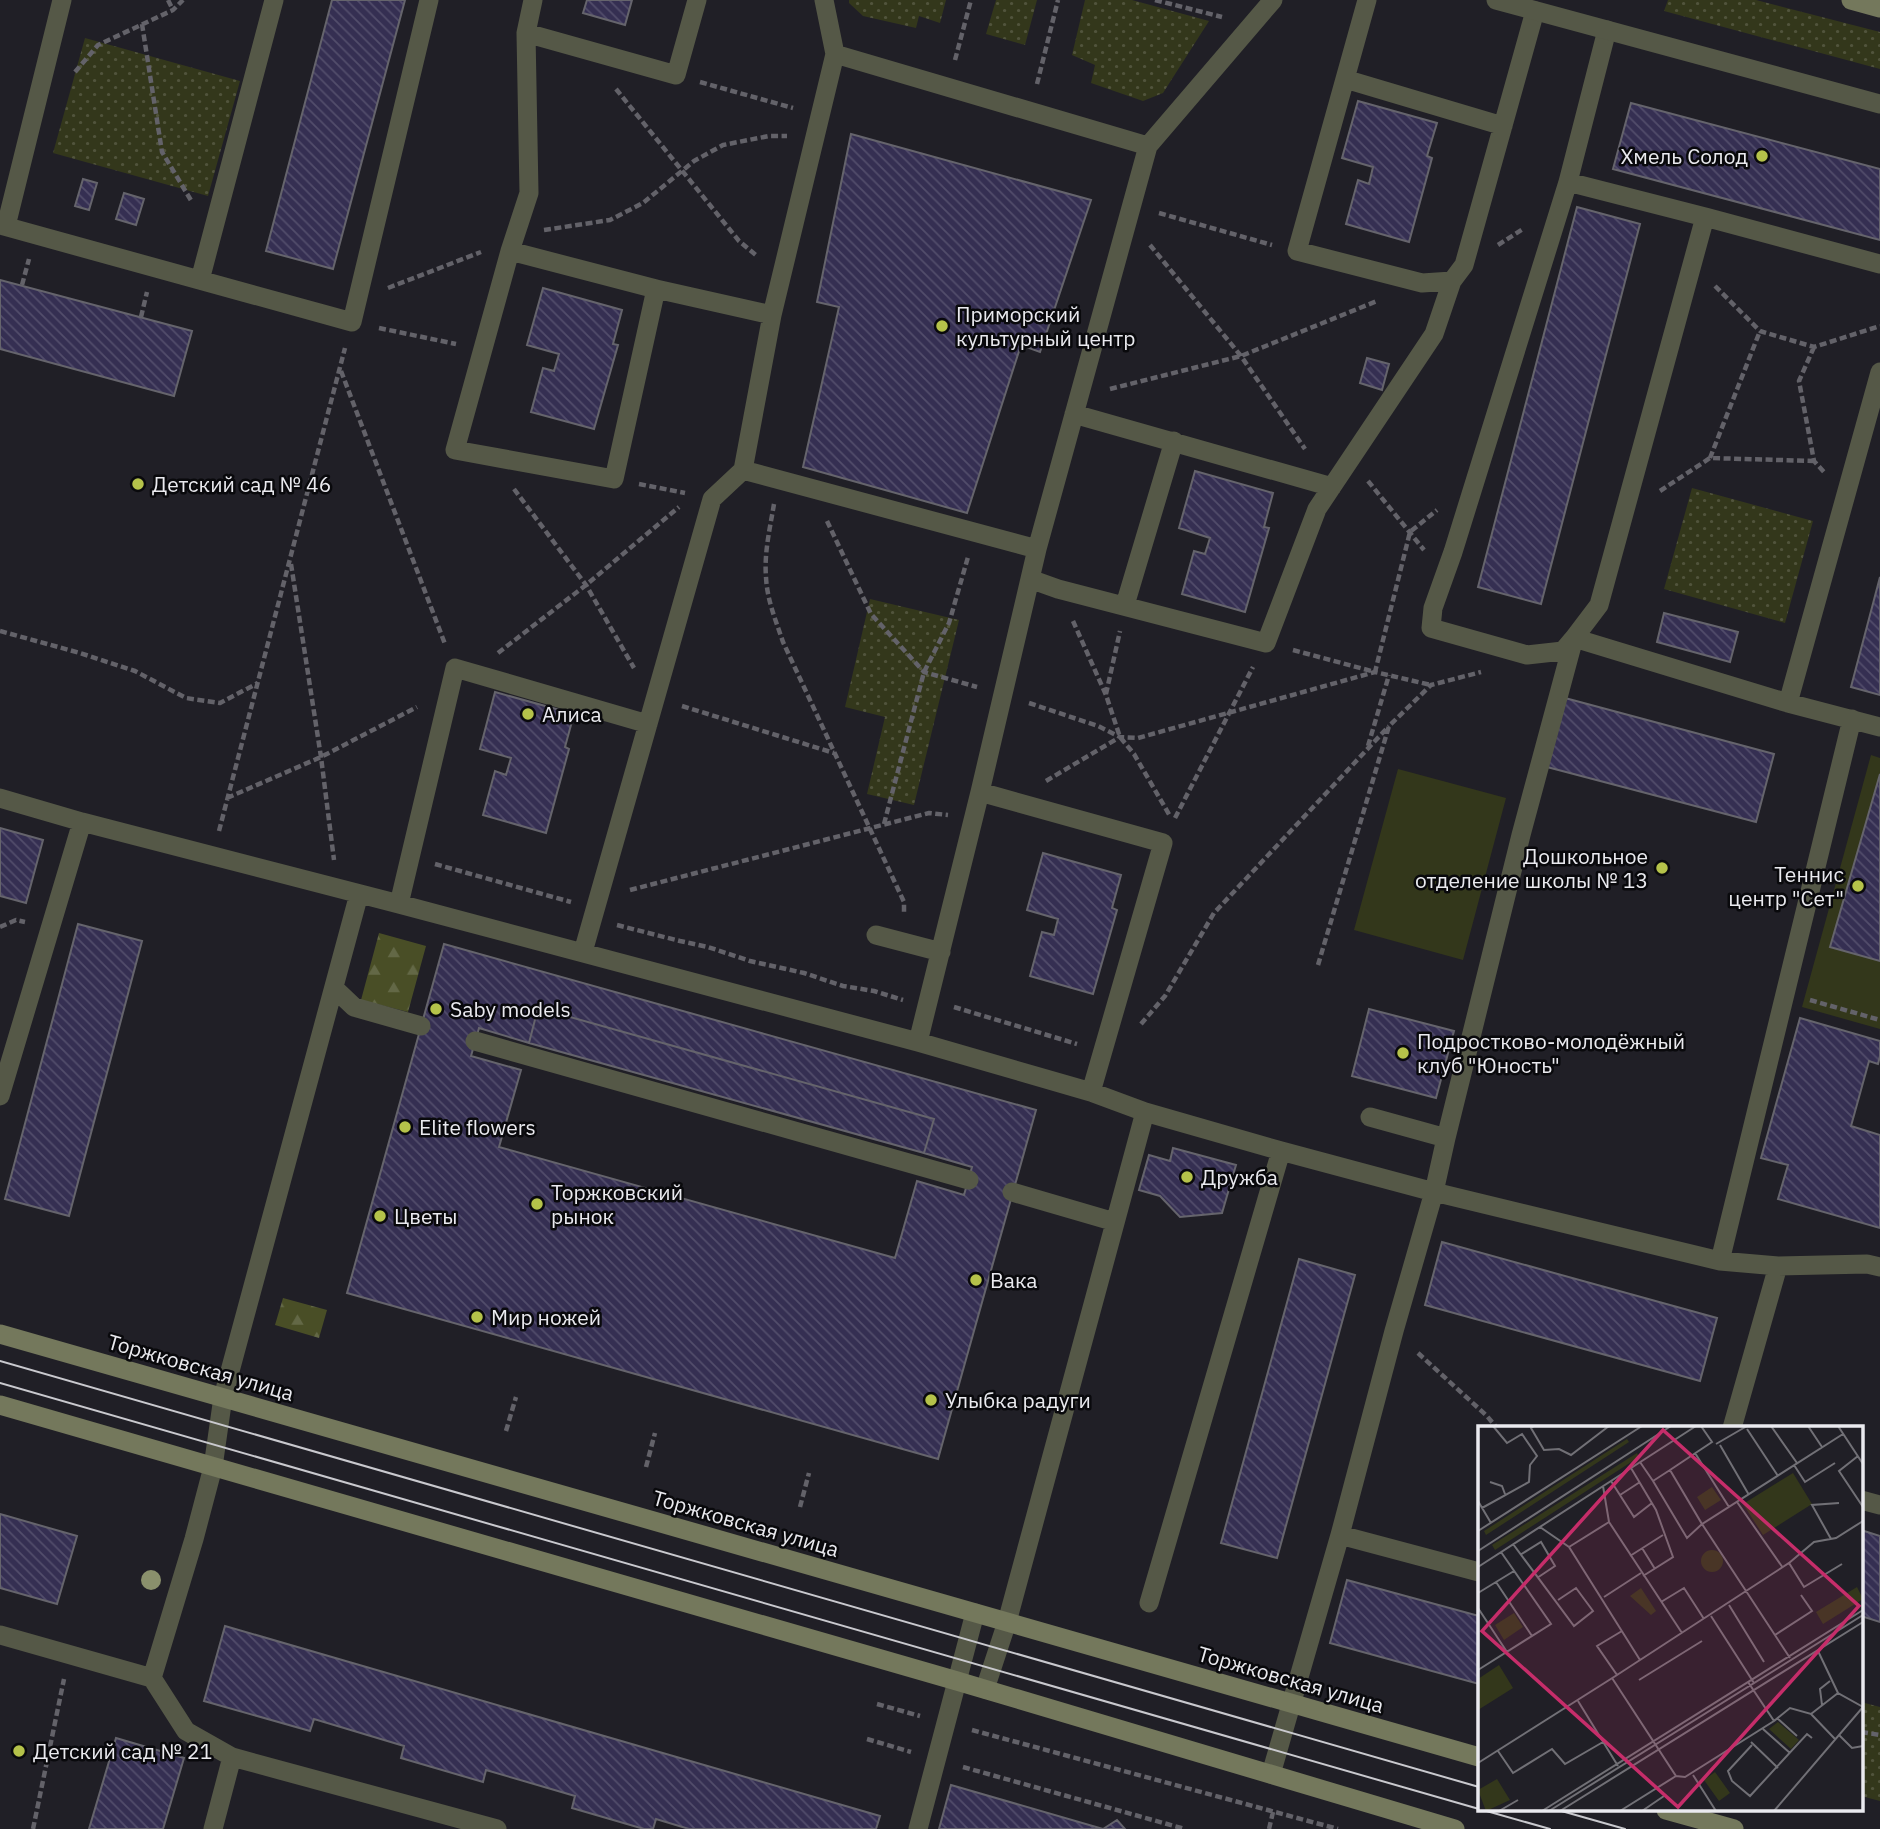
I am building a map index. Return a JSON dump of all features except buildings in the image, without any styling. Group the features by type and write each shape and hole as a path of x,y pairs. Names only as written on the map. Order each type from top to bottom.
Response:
{"main road":[{"path":"1851,0 1880,8"},
{"name":"Торжковская улица","path":"0,1334 1478,1756"},
{"path":"0,1405 985,1689 1455,1829"},
{"path":"1673,1812 1734,1829"}],"street":[{"path":"62,0 3,225 200,280 218,292 352,322 429,0"},
{"path":"200,280 274,0"},
{"path":"533,0 526,33 529,193 455,450 614,479 656,289"},
{"path":"526,33 676,75 696,0"},
{"path":"583,952 655,698 703,497 743,470 772,315 835,54 824,0"},
{"path":"918,1042 942,953 1037,549 1148,146 1273,0"},
{"path":"1367,0 1297,251 1422,282 1452,281"},
{"path":"1496,0 1880,104"},
{"path":"1030,579 1058,589 1266,643 1317,509 1434,334 1452,281 1464,265 1535,11"},
{"path":"1608,30 1567,182 1433,608 1431,628 1527,655 1563,651 1600,605 1705,217"},
{"path":"835,54 1148,146"},
{"path":"1345,79 1503,126"},
{"path":"1567,182 1880,264"},
{"path":"513,243 656,289 772,315"},
{"path":"1788,703 1880,372"},
{"path":"1076,405 1174,441 1332,487"},
{"path":"1125,605 1174,441"},
{"path":"743,470 1037,549"},
{"path":"1574,638 1788,703 1880,727"},
{"path":"1271,1774 1434,1192 1521,835 1574,638"},
{"path":"399,904 449,690 463,670 648,724"},
{"path":"1720,1261 1852,719"},
{"path":"980,792 1163,843 1091,1092"},
{"path":"0,798 82,822 918,1042 1091,1092 1145,1112 1280,1152 1434,1192 1720,1261 1778,1266 1867,1264 1880,1268"},
{"path":"0,1096 82,822"},
{"path":"152,1678 213,1468 223,1397 359,894"},
{"path":"876,935 942,953"},
{"path":"334,988 354,1007 421,1026"},
{"path":"475,1041 968,1180"},
{"path":"985,1689 1007,1622 1145,1112"},
{"path":"1370,1117 1446,1138"},
{"path":"1149,1603 1280,1152"},
{"path":"1012,1192 1115,1222"},
{"path":"1733,1426 1778,1266"},
{"path":"1862,1500 1880,1505"},
{"path":"1340,1535 1478,1573"},
{"path":"918,1829 975,1613"},
{"path":"0,1635 152,1678 186,1731 232,1758 497,1829"},
{"path":"213,1829 232,1758"}],"path":[{"path":"168,0 173,10"},
{"path":"73,74 98,45 173,10 183,0"},
{"path":"947,88 971,0"},
{"path":"1030,111 1058,0"},
{"path":"1155,0 1252,25"},
{"path":"142,24 162,152 211,233"},
{"path":"585,50 739,241 781,277"},
{"path":"676,75 818,125"},
{"path":"358,300 495,247 610,220 643,203 694,161 723,145 818,125"},
{"path":"1464,265 1559,208"},
{"path":"1129,212 1297,251"},
{"path":"1129,212 1241,356 1332,487"},
{"path":"1692,263 1760,331 1814,347 1880,326"},
{"path":"1076,405 1241,356 1422,282"},
{"path":"212,855 352,322 482,350"},
{"path":"1710,458 1760,331"},
{"path":"1624,514 1710,458 1814,461 1799,381 1814,347"},
{"path":"340,369 463,670 586,585 703,497"},
{"path":"491,457 586,585 644,685 655,698 835,753"},
{"path":"1350,460 1445,575"},
{"path":"614,479 703,497"},
{"path":"778,480 766,552 770,604 783,642 904,902"},
{"path":"811,489 871,614 924,672 1098,726 1120,737 1138,738 1376,672"},
{"path":"1376,672 1410,532 1438,509"},
{"path":"884,824 924,672 949,623 975,532"},
{"path":"290,559 321,757 337,888"},
{"path":"410,858 596,908 680,941 750,961 804,973 843,986 874,990 929,1004 1102,1051 1129,1038 1165,996 1214,913 1368,747 1431,685 1266,643 1173,822 1134,754 1120,737 1105,695 1058,589"},
{"path":"1105,695 1125,605"},
{"path":"0,631 135,671 186,698 220,703 258,683"},
{"path":"1368,747 1390,675"},
{"path":"228,798 321,757 449,690"},
{"path":"1318,965 1389,726"},
{"path":"1012,801 1120,737"},
{"path":"596,908 929,813 974,819"},
{"path":"1785,993 1880,1020"},
{"path":"1394,1331 1495,1426"},
{"path":"506,1431 516,1397"},
{"path":"646,1467 656,1433"},
{"path":"800,1507 809,1474"},
{"path":"33,1829 69,1655"},
{"path":"877,1704 1338,1829"},
{"path":"1862,1732 1880,1735"},
{"path":"867,1739 1185,1829"},
{"path":"1269,1829 1273,1812"}],"green space":[{"path":"849,0 946,0 940,23 919,16 916,28 863,16"},
{"path":"996,0 1037,0 1025,45 986,34"},
{"path":"1085,0 1132,0 1209,21 1163,93 1143,101 1091,83 1095,65 1072,55"},
{"path":"1668,0 1756,0 1880,32 1880,69 1664,11"},
{"path":"85,38 240,81 208,196 53,153"},
{"path":"1692,488 1813,521 1785,623 1664,589"},
{"path":"870,599 959,620 914,805 867,794 885,717 845,707"},
{"name":"Теннис центр \"Сет\"","path":"1871,755 1880,758 1880,1029 1802,1007"},
{"path":"1398,769 1506,798 1463,960 1354,930"},
{"path":"379,933 426,946 408,1012 361,1000"},
{"path":"283,1298 327,1310 319,1338 275,1325"},
{"path":"1862,1702 1880,1707 1880,1801 1862,1796"}],"tram line":[{"path":"0,1361 1478,1787"},
{"path":"0,1383 1478,1809"},
{"path":"1490,1812 1550,1829"},
{"path":"1565,1812 1625,1829"}],"place":[{"name":"Хмель Солод","path":"1762,156"},
{"name":"Приморский культурный центр","path":"942,326"},
{"name":"Детский сад № 46","path":"138,484"},
{"name":"Алиса","path":"528,714"},
{"name":"Дошкольное отделение школы № 13","path":"1662,868"},
{"name":"Теннис центр \"Сет\"","path":"1858,886"},
{"name":"Saby models","path":"436,1009"},
{"name":"Подростково-молодёжный клуб \"Юность\"","path":"1403,1053"},
{"name":"Elite flowers","path":"405,1127"},
{"name":"Дружба","path":"1187,1177"},
{"name":"Торжковский рынок","path":"537,1204"},
{"name":"Цветы","path":"380,1216"},
{"name":"Вака","path":"976,1280"},
{"name":"Мир ножей","path":"477,1317"},
{"name":"Улыбка радуги","path":"931,1400"},
{"name":"Детский сад № 21","path":"19,1751"}]}
